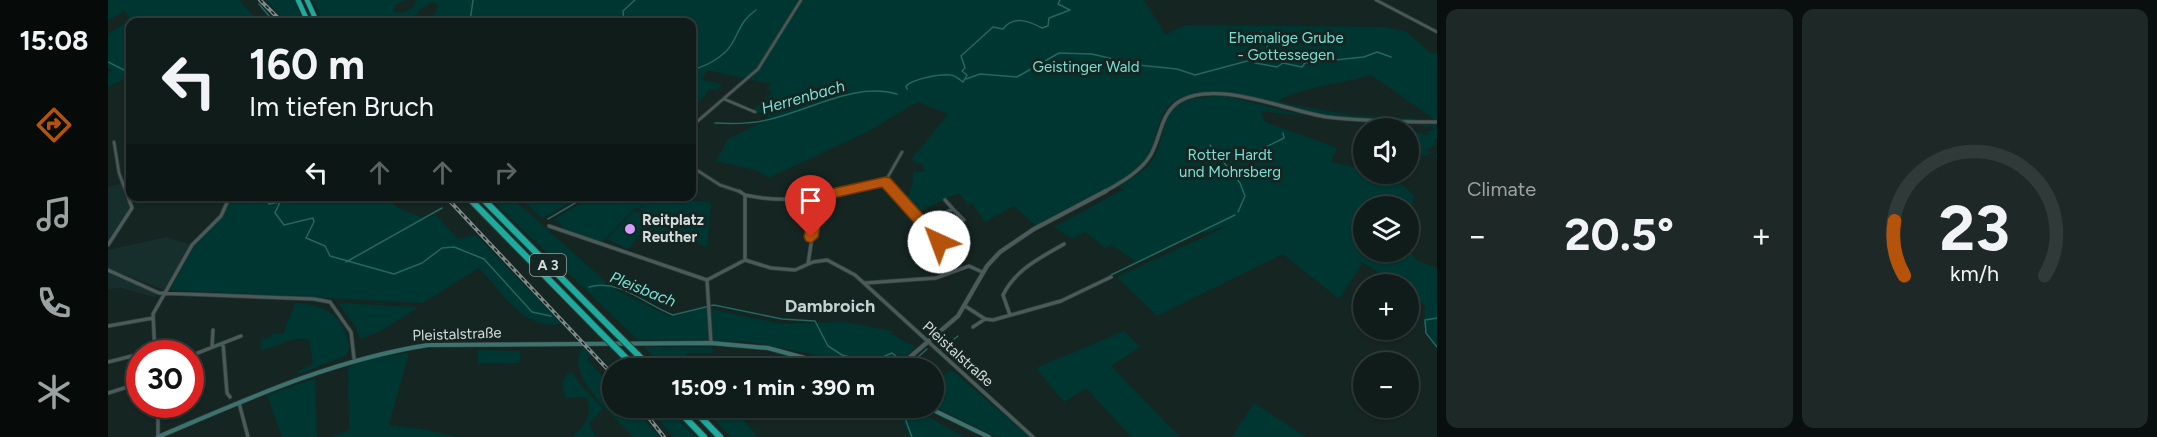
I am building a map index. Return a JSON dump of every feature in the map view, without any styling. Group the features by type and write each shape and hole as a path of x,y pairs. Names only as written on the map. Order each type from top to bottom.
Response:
{"highway":[{"path":"298,0 306,18"},
{"path":"307,0 315,18"},
{"name":"A 3","path":"471,201 626,358"},
{"name":"A 3","path":"485,201 641,358"},
{"path":"686,418 705,437"},
{"path":"702,418 720,437"}],"main road":[{"name":"Pleistalstraße","path":"161,436 296,379 354,358 428,345 711,343 768,348 810,358"},
{"path":"944,415 989,437"}],"street":[{"path":"696,123 758,69 801,0"},
{"path":"1376,0 1437,32"},
{"path":"907,358 949,326 965,306 982,272 1000,252 1143,165 1155,148 1164,116 1174,104 1185,98 1207,94 1231,95 1311,115 1373,121 1437,122"},
{"path":"724,99 755,112"},
{"path":"114,142 119,173 126,192"},
{"path":"696,170 713,181 745,195 778,200 818,197 885,182 902,152"},
{"path":"885,182 939,242 942,276"},
{"path":"549,226 707,280 745,260 745,195"},
{"path":"808,264 818,197"},
{"path":"945,200 964,220"},
{"path":"108,245 132,208 129,201"},
{"path":"154,340 153,318 164,293 192,245 221,216 228,201"},
{"path":"922,223 953,209"},
{"path":"1011,315 1003,295 1010,281 1031,264 1064,243"},
{"name":"Pleistalstraße","path":"745,260 771,268 795,270 819,260 837,263 866,284 1033,437"},
{"path":"866,284 873,281 942,276 969,266 982,272"},
{"path":"108,270 164,293 314,299 330,302 351,332 354,358"},
{"path":"965,306 985,319 993,320 1062,301 1111,277"},
{"path":"707,280 711,343"},
{"path":"108,326 153,318"},
{"path":"973,327 985,319"},
{"path":"212,347 213,330"},
{"path":"204,350 241,336"},
{"path":"223,343 227,393 230,397"},
{"path":"108,362 126,358"},
{"path":"108,393 126,387"},
{"path":"239,403 248,437"},
{"path":"159,418 161,436"}],"shaded area":[{"path":"122,183 126,201 130,207 108,240 108,187"},
{"path":"167,237 191,245 164,290 108,268 108,250"},
{"path":"108,272 157,294 154,297 121,288 108,289"}],"green space":[{"path":"108,0 239,0 255,18 129,18 125,11 108,20"},
{"path":"266,0 295,0 302,18 282,18"},
{"path":"313,0 407,0 396,4 394,11 402,13 412,8 417,0 1144,0 1165,34 1186,25 1385,27 1405,31 1432,54 1437,53 1437,121 1371,75 1313,88 1279,100 1283,103 1351,115 1412,118 1335,117 1309,113 1228,92 1195,93 1180,98 1165,111 1148,155 1132,173 1120,181 1036,226 1014,206 985,222 972,203 968,205 959,193 916,213 906,201 912,186 913,172 924,172 923,165 911,160 948,114 917,102 869,131 769,178 758,171 716,161 728,139 770,118 753,110 773,92 766,90 771,84 707,70 702,80 722,84 718,90 709,89 696,104 696,18 430,18 436,12 438,5 433,2 422,8 413,18 321,18"},
{"path":"126,23 126,78 108,87 108,74 113,70 108,68 108,34"},
{"name":"Rotter Hardt und Mohrsberg","path":"1225,96 1310,117 1342,121 1261,111 1264,120 1268,123 1337,148 1331,162 1353,167 1353,184 1400,184 1414,196 1353,196 1353,262 1362,264 1355,274 1353,274 1353,278 1339,299 1283,254 1157,316 1117,277 1232,224 1205,233 1203,230 1137,262 1111,245 1105,248 1085,232 1072,239 1053,226 1124,189 1119,187 1141,172 1152,161 1159,147 1166,122 1176,107 1190,100"},
{"path":"1422,125 1437,125 1437,138 1434,141 1437,144 1425,150 1437,155 1437,160 1436,156 1429,153 1426,156 1420,155 1421,158 1436,164 1419,158 1419,133 1429,135 1428,131 1435,130 1431,126 1425,128"},
{"path":"230,201 391,201 398,208 426,219 436,215 458,239 476,235 562,324 548,325 524,316 514,308 479,268 423,303 170,290 193,248 224,215"},
{"path":"493,201 515,201 605,281 605,284 668,316 706,308 782,324 845,322 892,331 891,334 916,347 904,358 823,358 809,353 748,342 638,340"},
{"path":"523,201 573,201 542,218"},
{"path":"584,201 711,202 707,247 647,228 649,224 628,249 607,239 634,211 662,223 639,209 645,205 633,210 601,243 564,228 555,219"},
{"path":"1419,261 1437,268 1437,347 1424,325 1425,306 1419,301 1419,274 1382,274 1361,262"},
{"path":"295,303 325,309 338,320 343,327 350,348 345,356 299,374 297,372 313,364 309,339 294,339 261,351 261,339 270,338 272,334 283,334"},
{"path":"338,303 416,307 416,309 379,332 360,339 355,326"},
{"path":"1124,331 1140,347 1111,366 1180,437 1131,437 1086,388 1064,402 1036,368"},
{"path":"583,347 591,356 587,359 602,376 602,405 585,382 579,369 578,358"},
{"path":"644,347 712,347 713,353 685,353 689,358 654,358"},
{"path":"478,350 521,351 519,363 478,364"},
{"path":"409,353 389,425 459,437 331,437 349,430 348,367 372,358"},
{"path":"952,370 1030,437 996,437 944,411 944,375"},
{"path":"567,373 573,373 602,408 589,423 596,437 573,437 587,419 589,410 587,397 565,397 562,384"},
{"path":"315,379 317,437 282,437 267,395"},
{"path":"1254,403 1306,437 1232,437"},
{"path":"615,418 644,418 659,437 633,437"},
{"path":"657,418 676,418 696,437 673,437"},
{"path":"713,418 742,418 758,437 731,437"},
{"path":"904,418 931,418 965,437 910,437"}],"waterway":[{"path":"471,18 473,0"},
{"path":"624,18 623,11 635,0"},
{"name":"Herrenbach","path":"907,89 906,86 914,81 939,75 954,76 963,82 967,75 962,71 965,68 961,56 993,27 1003,29 1017,21 1032,23 1042,28 1048,26 1049,18 1070,10 1058,4 1060,0"},
{"path":"259,4 271,18"},
{"path":"696,68 711,63 722,55 731,46 745,20 756,10"},
{"path":"966,79 980,74 1017,77 1059,53 1092,54 1138,65 1177,69 1195,75 1266,56 1268,41 1261,32"},
{"path":"1255,63 1277,67 1283,63 1302,67 1305,63 1364,57 1377,52 1391,57"},
{"name":"Pleisbach","path":"108,62 126,71"},
{"name":"Herrenbach","path":"715,123 764,121 849,94 881,91 897,94"},
{"path":"1222,156 1256,152 1284,138 1283,133"},
{"path":"1210,145 1240,183 1245,196 1238,212"},
{"name":"Pleisbach","path":"267,201 269,204 280,202 275,213 284,225 313,218 314,222 306,238 325,246 330,256 348,261"},
{"name":"Herrenbach","path":"548,219 579,201"},
{"path":"348,261 442,208"},
{"path":"1111,275 1235,215"},
{"name":"Pleisbach","path":"348,261 394,274 422,263 442,248 454,247 484,259 532,312 551,316"},
{"name":"Pleisbach","path":"589,287 600,285 622,289 673,315 714,305 782,319 815,321 828,346 842,355 854,358"},
{"path":"1437,318 1425,320 1426,333 1437,347"},
{"path":"940,350 958,336"},
{"path":"917,358 927,349"},
{"name":"Pleisbach","path":"880,358 892,353 898,358"},
{"name":"Pleisbach","path":"907,418 906,421 912,437"}],"railway":[{"path":"260,0 278,18"},
{"path":"450,201 602,363"},
{"path":"649,418 664,437"}],"place":[{"name":"Reitplatz Reuther","path":"630,229"}],"district":[{"name":"Dambroich","path":"830,306"}],"route":[{"path":"811,237 818,197 885,182 939,242"}],"park label":[{"name":"Ehemalige Grube - Gottessegen","path":"1286,46"},
{"name":"Geistinger Wald","path":"1086,67"}]}
